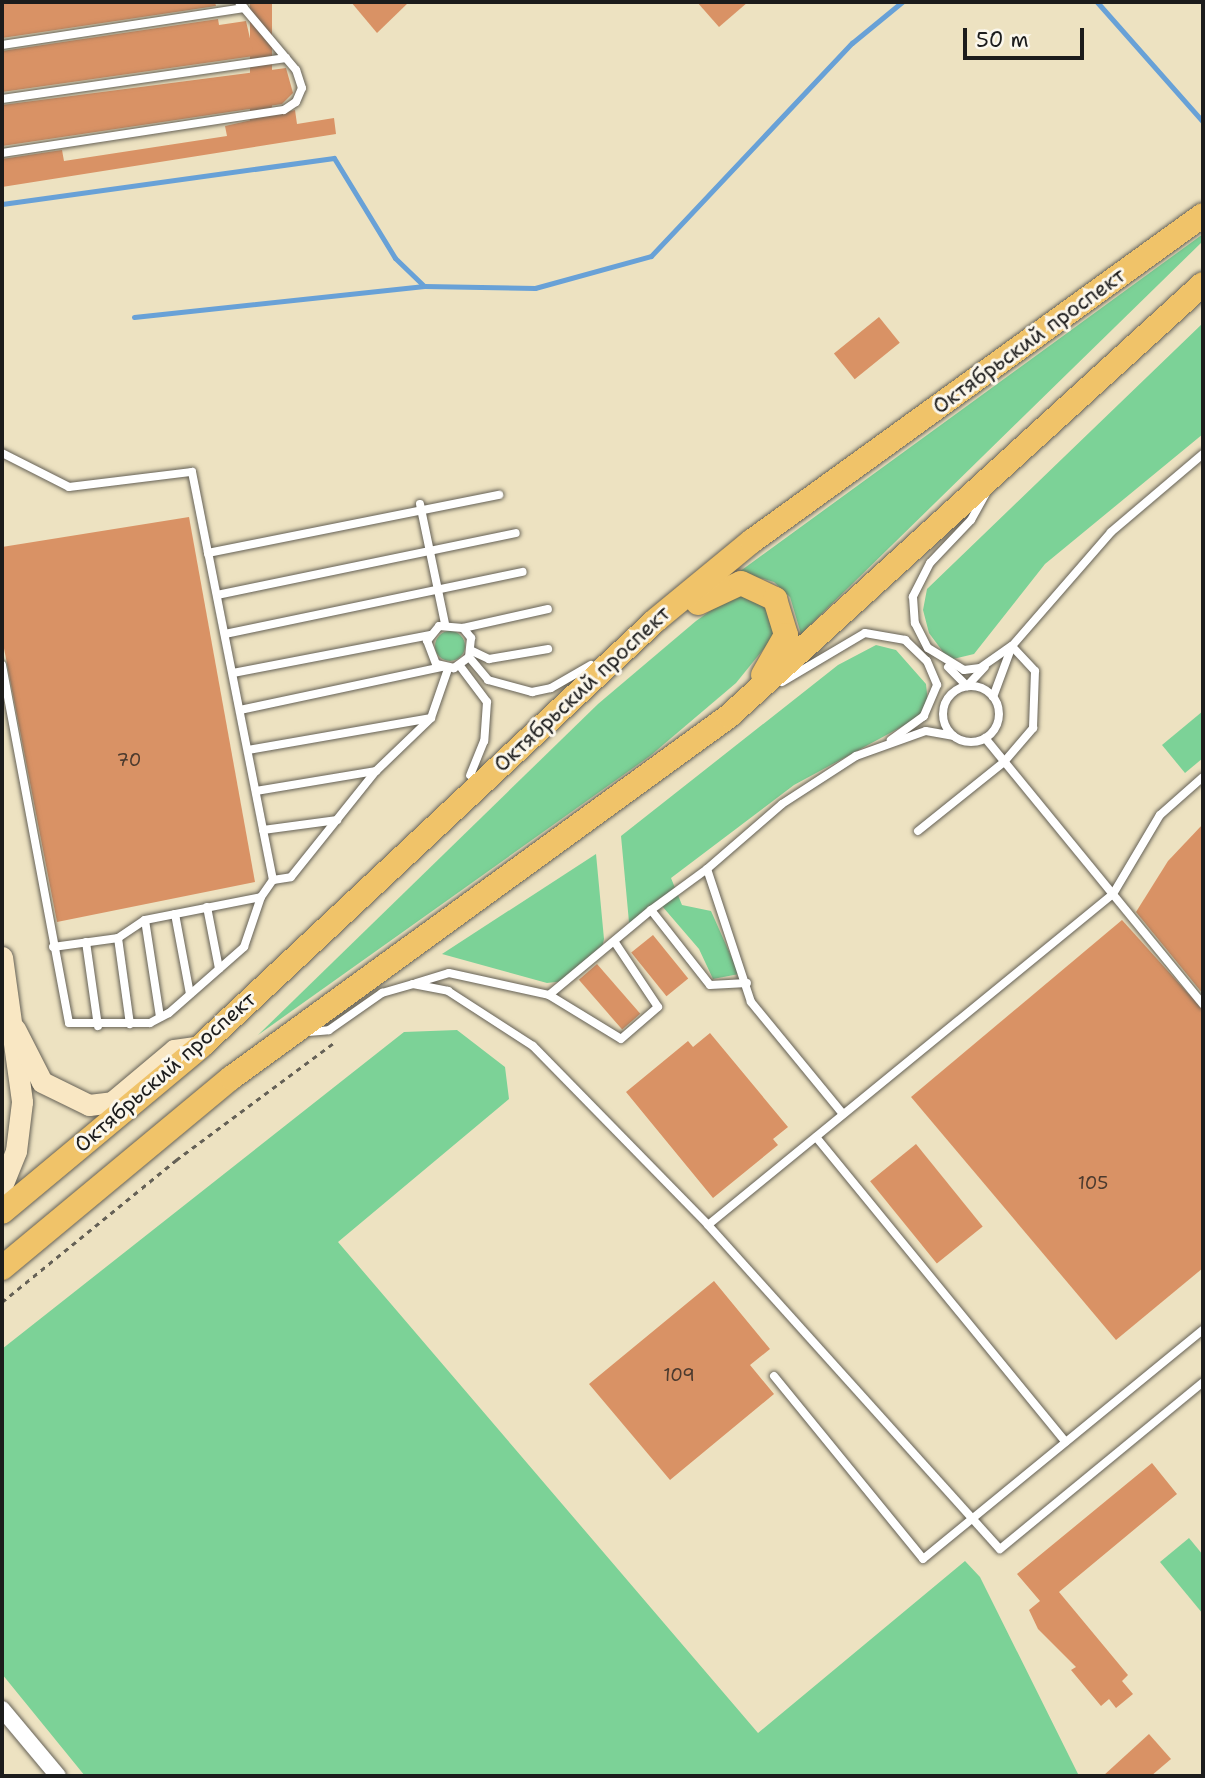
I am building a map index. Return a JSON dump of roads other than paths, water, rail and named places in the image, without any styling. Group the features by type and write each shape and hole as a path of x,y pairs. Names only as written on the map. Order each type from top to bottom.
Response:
{"main road":[{"name":"Октябрьский проспект","path":"2,1212 201,1046 608,658 752,541 1203,215"},
{"name":"Октябрьский проспект","path":"2,1268 173,1122 729,716 1203,284"},
{"path":"432,828 453,790 608,658 719,588 757,586 783,612 785,643 729,716"},
{"path":"2,957 15,1030 22,1118 2,1186"},
{"path":"15,1030 42,1082 89,1105 112,1102 174,1050 201,1046"}],"street":[{"path":"2,1709 58,1776"}],"lane":[{"path":"2,45 242,5 286,58 302,88 284,110 2,153"},
{"path":"2,99 286,58"},
{"path":"2,453 69,488 192,472 273,880"},
{"path":"944,663 969,671 986,664 1012,646 1111,532 1203,454"},
{"path":"991,480 981,507 930,563 913,597 922,639 967,686 993,697"},
{"path":"208,553 421,507 499,495"},
{"path":"421,507 445,624"},
{"path":"217,595 516,533"},
{"path":"225,634 523,572"},
{"path":"233,673 430,635 445,624 463,628 548,609"},
{"path":"463,628 470,654 488,680 533,692 551,688 608,658"},
{"path":"729,716 865,633 891,634 918,650 935,675 935,695 925,716"},
{"path":"430,635 428,654 445,668"},
{"path":"985,738 999,720 993,697 1012,646"},
{"path":"918,831 1004,762 1033,728 1035,671 1012,646"},
{"path":"470,654 489,659 548,649"},
{"path":"240,710 460,666 470,654"},
{"path":"549,995 651,910 707,869 782,804 883,745 925,716 942,709 986,664"},
{"path":"2,665 64,1016 80,1028 130,1024 160,1017 244,947 261,897 273,880 291,877 376,771 431,718 445,668"},
{"path":"460,666 487,702 484,741 470,775"},
{"path":"935,695 953,736"},
{"path":"248,750 431,718"},
{"path":"883,745 926,731 985,738 1203,1004"},
{"path":"256,791 376,771"},
{"path":"708,1225 1113,894 1160,815 1203,777"},
{"path":"263,830 337,820"},
{"path":"707,869 751,1002 843,1114"},
{"path":"53,947 118,938 145,920 261,897"},
{"path":"207,907 219,969"},
{"path":"651,910 710,985 747,984"},
{"path":"175,914 190,994"},
{"path":"145,920 160,1017"},
{"path":"118,938 130,1024"},
{"path":"292,1034 328,1030 382,993 450,973 549,995 621,1038 658,1007 614,941"},
{"path":"86,942 98,1026"},
{"path":"413,984 448,991 533,1046 708,1225 941,1489 974,1517 1000,1549 1203,1382"},
{"path":"816,1137 1066,1442"},
{"path":"774,1376 923,1559 1203,1330"}],"waterway":[{"path":"134,317 424,286 535,288 651,256 852,43 902,2"},
{"path":"1097,2 1203,122"},
{"path":"2,204 334,158 395,258 424,286"}]}
